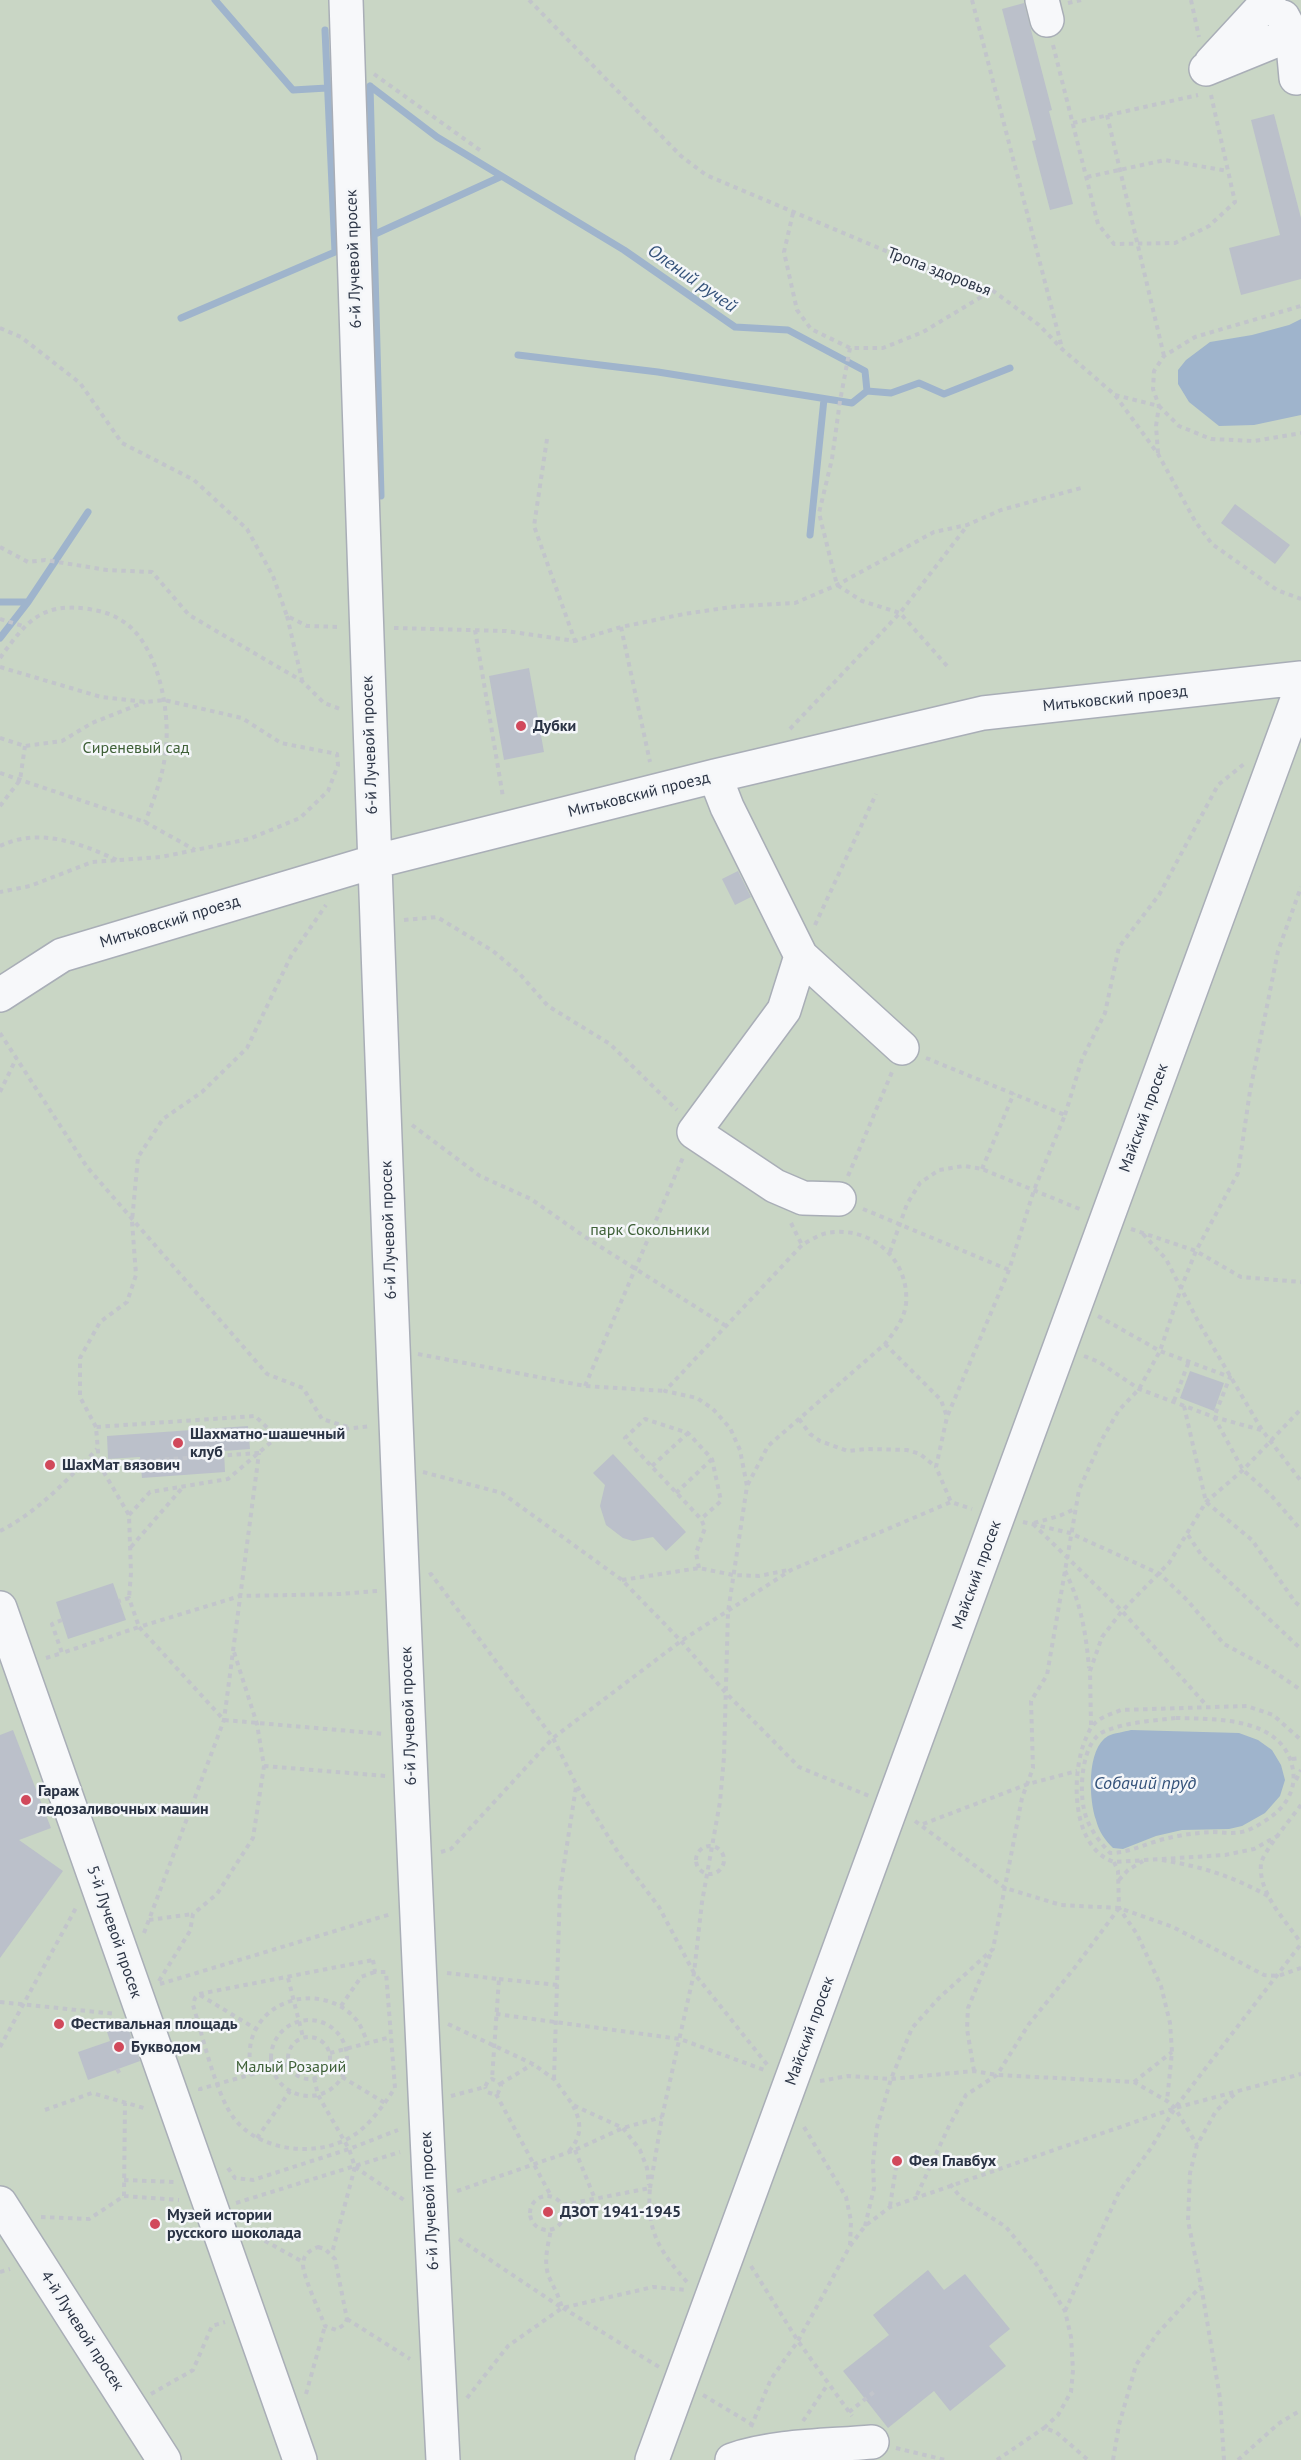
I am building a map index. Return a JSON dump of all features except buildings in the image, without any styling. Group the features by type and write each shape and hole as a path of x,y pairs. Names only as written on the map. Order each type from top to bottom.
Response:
{"street":[{"name":"6-й Лучевой просек","path":"346,0 373,862 427,2143 440,2206 439,2377 443,2460"},
{"path":"1208,80 1269,0"},
{"path":"1274,0 1297,33 1296,78"},
{"path":"1208,80 1297,33"},
{"name":"Митьковский проезд","path":"0,995 62,954 373,862 715,776 983,714 1301,678"},
{"name":"Майский просек","path":"652,2460 1301,689"},
{"path":"715,776 727,807 801,956 903,1048"},
{"path":"801,956 784,1010 694,1132 775,1186 803,1198 839,1199"},
{"name":"5-й Лучевой просек","path":"0,1608 129,1973 202,2198 248,2313 300,2460"},
{"name":"4-й Лучевой просек","path":"8,2216 164,2460"},
{"path":"739,2458 784,2450 872,2442"}],"path":[{"name":"Тропа здоровья","path":"529,0 681,156 706,176 924,267 992,290 1039,325 1062,349 1115,395 1158,454 1195,521 1212,544 1277,590 1301,599"},
{"path":"972,0 1062,349"},
{"path":"1045,10 1098,224 1114,244 1175,243 1209,226 1235,202 1191,0"},
{"path":"348,72 369,71 481,151"},
{"path":"1073,123 1107,116 1208,80"},
{"path":"1107,116 1164,356"},
{"path":"1087,177 1119,168 1165,160 1228,171"},
{"path":"793,213 784,252 797,310 811,328 850,348 883,348 923,332 992,290"},
{"path":"1301,306 1195,337 1164,356 1154,370 1153,389 1159,406 1179,426 1211,439 1254,441 1301,433"},
{"path":"0,328 21,336 80,383 122,443 194,480 247,530 273,576 287,616 302,681"},
{"path":"850,348 832,459 819,513 837,585 862,601 900,613 948,667"},
{"path":"1115,395 1159,406"},
{"path":"1158,454 1156,426 1159,406"},
{"path":"548,439 534,526 575,641"},
{"path":"287,616 307,626 506,631 575,641 621,627 738,606 795,603 837,585 934,532 967,525 1001,510 1081,488"},
{"path":"790,729 900,613 967,525"},
{"path":"0,547 28,562 45,560 107,570 152,572 189,615 302,681 324,703 369,721"},
{"path":"0,658 23,626 41,612 73,607 102,612 121,619 134,630 158,672 164,700 166,746 159,786 145,822"},
{"path":"0,620 23,626"},
{"path":"621,627 650,762"},
{"path":"475,630 503,797"},
{"path":"0,667 101,697 146,702 164,700 242,718 281,743 337,754 338,765 328,791 300,818 249,839 161,857 92,862 30,886 0,892"},
{"path":"0,738 25,746 62,741 92,723 146,702"},
{"path":"0,807 20,780 25,746"},
{"path":"936,1467 947,1417 1009,1270 1034,1190 1065,1115 1082,1059 1105,1013 1119,947 1159,895 1218,785 1253,758 1277,755"},
{"path":"0,773 145,822 196,851"},
{"path":"801,956 876,794"},
{"path":"0,846 16,838 53,837 87,847 117,860"},
{"path":"974,2071 967,2029 968,2008 993,1949 1022,1798 1033,1768 1031,1701 1047,1675 1079,1490 1101,1441 1119,1410 1139,1389 1160,1351 1196,1251 1238,1173 1250,1091 1278,951 1301,887"},
{"path":"327,904 291,956 247,1048 202,1092 163,1119 138,1157 132,1221 136,1275 127,1302 100,1323 80,1358 80,1396 96,1427 99,1464 129,1515 129,1598 139,1627 224,1720 257,1725 392,1735"},
{"path":"394,920 436,917 493,951 519,973 548,1006 610,1044 680,1114 694,1132 585,1386"},
{"path":"0,1033 87,1167 267,1374 303,1388 322,1419 348,1427 277,1437 228,1479 150,1492 129,1515"},
{"path":"825,1234 903,1048 1065,1115"},
{"path":"0,1092 16,1058"},
{"path":"982,1169 1014,1094"},
{"path":"384,1112 403,1118 480,1176 531,1199 585,1237 726,1326"},
{"path":"890,1252 907,1204 920,1183 939,1170 963,1166 982,1169 1089,1212"},
{"path":"839,1199 1009,1270"},
{"path":"441,2419 460,2407 508,2346 562,2308 653,2287 695,2290 670,2263 659,2247 651,2226 648,2205 662,2117 694,1973 712,1846 724,1757 728,1612 747,1486 768,1446 885,1344 898,1328 906,1305 904,1277 890,1252 874,1240 853,1232 825,1234 802,1245 665,1390"},
{"path":"1301,1282 1240,1277 1196,1251 1143,1233 1166,1259 1230,1377 1262,1430 1301,1481"},
{"path":"1075,1307 1091,1313 1160,1351 1230,1377"},
{"path":"885,1344 941,1400 947,1417"},
{"path":"394,1351 585,1386 665,1390 697,1398 713,1409 730,1428 740,1450 747,1486"},
{"path":"1099,1362 1139,1389 1214,1417 1262,1430"},
{"path":"1174,1401 1189,1362"},
{"path":"1214,1417 1230,1377"},
{"path":"1184,1406 1206,1502 1252,1539 1294,1602 1301,1607"},
{"path":"1090,1671 1102,1637 1122,1611 1160,1574 1188,1535 1206,1502 1243,1470 1301,1409"},
{"path":"96,1427 255,1416 277,1437"},
{"path":"1214,1417 1243,1470 1270,1494 1301,1530"},
{"path":"699,1568 696,1553 705,1528 701,1519 625,1438 645,1419 688,1433 712,1460 721,1500 701,1519"},
{"path":"799,1419 810,1434 820,1441 848,1451 907,1450 920,1454 936,1467 951,1502"},
{"path":"652,1466 688,1433"},
{"path":"0,1531 14,1524 55,1492 98,1448"},
{"path":"99,1464 259,1453"},
{"path":"129,1973 224,1720 259,1453"},
{"path":"676,1492 712,1460"},
{"path":"399,1467 502,1493 622,1580 681,1641 726,1693 799,1767 874,1798 891,1808"},
{"path":"130,1547 184,1486"},
{"path":"415,1858 451,1849 553,1738 681,1641 791,1570 951,1502 998,1516"},
{"path":"1033,1523 1075,1509"},
{"path":"1033,1523 1070,1533 1160,1574 1188,1600 1224,1644 1267,1667 1301,1690"},
{"path":"1033,1523 1122,1611 1208,1706"},
{"path":"1188,1535 1202,1556 1301,1649"},
{"path":"622,1580 699,1568 733,1575 759,1576 791,1570"},
{"path":"1065,1571 1077,1594 1085,1627 1090,1671 1092,1726 1080,1754 1077,1770 1078,1810 1083,1829 1092,1844 1108,1860 1114,1862 1225,1855 1254,1849 1279,1835"},
{"path":"431,1574 553,1738 577,1786 619,1854 659,1907 694,1973 774,2073 680,2039 496,2014"},
{"path":"62,1620 52,1624 62,1653 240,1596 387,1591"},
{"path":"119,1601 129,1598"},
{"path":"149,1920 193,1914 217,1894 253,1839 264,1766 257,1725 233,1649"},
{"path":"1092,1726 1107,1715 1121,1710 1247,1706 1273,1715 1301,1740"},
{"path":"1295,1781 1292,1759 1282,1743 1261,1730 1232,1720 1176,1718 1126,1725 1100,1733 1088,1747 1083,1767 1084,1809 1099,1841 1110,1852 1124,1853 1182,1835 1212,1832 1233,1833 1248,1830 1272,1816 1289,1797 1301,1770"},
{"path":"1292,1759 1301,1758"},
{"path":"264,1766 394,1777"},
{"path":"1077,1770 1028,1784 922,1825 1005,1888 1060,1905 1119,1908 1173,1928 1264,1975 1278,1976 1301,1968"},
{"path":"554,2079 560,1890 577,1786"},
{"path":"1065,2311 1119,2192 1151,2148 1174,2108 1278,1976 1301,1943 1269,1896 1262,1881 1261,1862 1301,1805"},
{"path":"1078,1810 1084,1809"},
{"path":"712,1846 719,1849 723,1855 723,1862 720,1869 714,1873 707,1873 701,1870 696,1857 705,1847 712,1846"},
{"path":"1156,1859 1198,1866 1235,1878 1269,1896"},
{"path":"1118,1880 1128,1870 1144,1860"},
{"path":"1114,1862 1118,1871 1119,1908 1137,1934 1161,1986 1170,2023 1172,2052 1167,2101"},
{"path":"0,2047 25,2005 77,1905"},
{"path":"917,2196 949,2126 966,2096 997,2075 1029,2024 1119,1908"},
{"path":"193,1914 190,1931 157,1985 400,1912"},
{"path":"865,2226 874,2188 873,2163 877,2127 891,2079 912,2028 939,1998 993,1949"},
{"path":"375,1972 373,1960 200,1994 195,1998 193,2005 231,2115 242,2128 257,2138 290,2149 319,2147 345,2141 358,2133 385,2103 395,2088"},
{"path":"341,2006 361,1977 375,1972 386,1972 396,2098"},
{"path":"440,1972 558,1985"},
{"path":"288,1978 303,2037"},
{"path":"492,2079 499,1979"},
{"path":"200,1994 256,2029"},
{"path":"251,2075 249,2052 256,2029 271,2010 293,1999 318,1998 341,2006 358,2023 368,2043"},
{"path":"0,2002 117,2014"},
{"path":"299,2020 315,2020 329,2025 340,2036 346,2049 347,2064 342,2077 332,2088 318,2095 304,2096 290,2091 279,2082 272,2069 270,2054 275,2039 285,2027 299,2020"},
{"path":"442,2022 533,2064 554,2079 573,2106 579,2122 580,2134 568,2152"},
{"path":"303,2037 320,2039 330,2053 328,2068 322,2075 314,2078 298,2076 288,2064 287,2056 290,2048 303,2037"},
{"path":"330,2053 391,2037"},
{"path":"1134,2082 1161,2063 1172,2052"},
{"path":"204,2100 200,2089 288,2064"},
{"path":"500,2084 533,2064"},
{"path":"117,2069 120,2074"},
{"path":"850,2246 851,2221 846,2197 798,2117 787,2093 811,2082 848,2076 891,2079 974,2071 997,2075 1134,2082 1167,2101 1174,2108 1197,2145"},
{"path":"739,2458 751,2423 771,2379 798,2341 850,2246 865,2226 890,2207 950,2184 1174,2108 1301,2074"},
{"path":"342,2077 385,2103"},
{"path":"314,2078 318,2095 345,2141 355,2166 332,2253"},
{"path":"492,2079 500,2084"},
{"path":"485,2088 488,2081 492,2079"},
{"path":"496,2094 500,2089 500,2084"},
{"path":"485,2088 489,2093 496,2094"},
{"path":"446,2097 485,2088"},
{"path":"257,2138 290,2091"},
{"path":"1224,2460 1220,2398 1202,2285 1188,2221 1190,2174 1197,2145 1216,2111 1239,2091"},
{"path":"45,2110 92,2093 158,2112"},
{"path":"496,2094 551,2196"},
{"path":"124,2196 125,2103"},
{"path":"573,2106 623,2128 640,2150 647,2168 650,2188"},
{"path":"440,2206 623,2128 662,2117"},
{"path":"227,2166 236,2178 253,2180 398,2131 398,2120"},
{"path":"8,2216 89,2219 124,2196 202,2198 355,2166 427,2143"},
{"path":"574,2150 595,2199"},
{"path":"890,2207 897,2161"},
{"path":"355,2166 440,2206 562,2308 751,2423 784,2450"},
{"path":"124,2180 202,2198 303,2262"},
{"path":"950,2184 961,2198 1006,2227 1037,2265 1065,2311 1071,2337 1071,2392 1058,2415 1044,2428 997,2460"},
{"path":"563,2205 650,2188"},
{"path":"551,2230 536,2226 530,2212 537,2199 551,2196 563,2205 563,2220 551,2230 546,2254 548,2276 559,2294 562,2308"},
{"path":"306,2395 325,2326 303,2270 303,2262 311,2250 318,2247 332,2253 335,2259 347,2319 345,2324 336,2330 325,2326"},
{"path":"730,2248 746,2259 798,2341 872,2442 945,2460"},
{"path":"1113,2460 1119,2425 1136,2365 1158,2334 1202,2285"},
{"path":"130,2406 193,2370 212,2326 248,2313"},
{"path":"347,2319 439,2377"},
{"path":"849,2412 874,2392"},
{"path":"1238,2460 1278,2424 1301,2410"},
{"path":"1044,2428 1056,2432 1088,2460"}],"green space":[{"name":"парк Сокольники","path":"0,0 1301,0 1301,2460 0,2460"}],"water":[{"path":"1301,319 1301,415 1254,425 1219,426 1189,402 1178,384 1178,370 1186,360 1210,342 1252,335 1289,325"},
{"name":"Собачий пруд","path":"1131,1730 1239,1733 1258,1740 1272,1750 1281,1765 1285,1780 1280,1796 1265,1813 1242,1826 1229,1829 1182,1830 1156,1836 1123,1849 1113,1848 1097,1824 1092,1800 1091,1775 1096,1752 1101,1743 1108,1736"}],"waterway":[{"name":"Олений ручей","path":"215,0 293,90 327,88"},
{"path":"181,318 335,252 325,30"},
{"name":"Олений ручей","path":"370,86 437,137 624,250 735,327 788,330 865,371 867,391 891,393 919,383 944,394 1010,368"},
{"path":"370,86 381,496"},
{"path":"373,235 500,177"},
{"path":"518,355 658,372 852,403 867,391"},
{"path":"810,535 824,399"},
{"path":"0,602 28,602 88,512"},
{"path":"0,638 28,602"}],"place":[{"name":"Дубки","path":"521,726"},
{"name":"Шахматно-шашечный клуб","path":"178,1443"},
{"name":"ШахМат вязович","path":"50,1465"},
{"name":"Гараж ледозаливочных машин","path":"26,1800"},
{"name":"Фестивальная площадь","path":"59,2024"},
{"name":"Букводом","path":"119,2047"},
{"name":"Фея Главбух","path":"897,2161"},
{"name":"ДЗОТ 1941-1945","path":"548,2212"},
{"name":"Музей истории русского шоколада","path":"155,2224"}],"park label":[{"name":"Сиреневый сад","path":"136,748"},
{"name":"Малый Розарий","path":"291,2067"}]}
